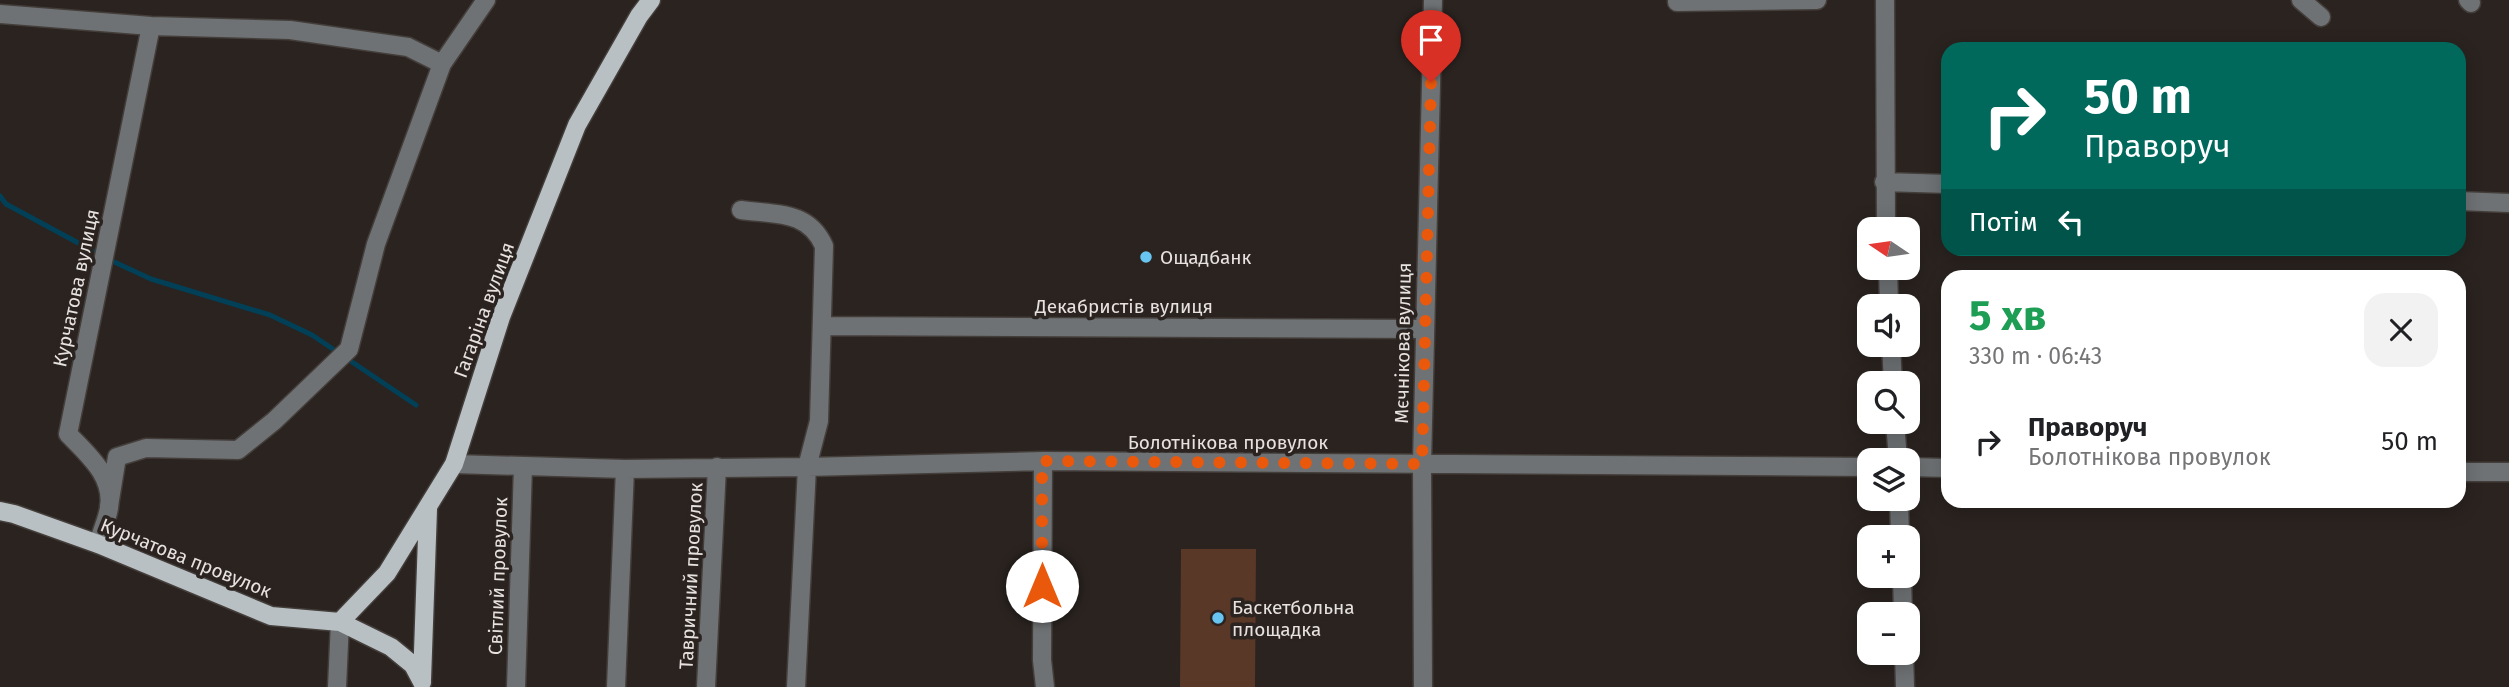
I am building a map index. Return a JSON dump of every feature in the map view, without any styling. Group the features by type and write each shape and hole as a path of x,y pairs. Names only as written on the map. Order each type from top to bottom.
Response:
{"main road":[{"name":"Гагаріна вулиця","path":"340,622 387,573 454,464 501,317 577,125 639,16 652,0"},
{"path":"422,685 428,507"},
{"name":"Курчатова провулок","path":"0,511 97,544 271,616 340,622 391,647 413,665 422,685"}],"street":[{"path":"97,544 110,506 117,457 146,448 238,450 274,421 349,349 376,244 442,64 486,0"},
{"name":"Мєчнікова вулиця","path":"1423,687 1422,464 1433,0"},
{"path":"1677,2 1817,0"},
{"path":"1885,0 1885,217"},
{"path":"2301,0 2321,17"},
{"path":"0,14 151,26 290,30 408,47 442,64"},
{"name":"Курчатова вулиця","path":"110,506 107,482 97,464 68,434 151,26"},
{"path":"1884,182 1941,184"},
{"path":"2466,201 2509,203"},
{"path":"741,210 798,218 817,231 824,246 819,421 807,467 796,687"},
{"name":"Декабристів вулиця","path":"822,326 1425,328"},
{"path":"1042,461 1042,660 1045,687"},
{"name":"Болотнікова провулок","path":"454,464 625,469 1042,461 1857,467"},
{"name":"Світлий провулок","path":"516,687 523,466"},
{"name":"Тавричний провулок","path":"706,687 717,467"},
{"path":"1920,467 1941,468"},
{"path":"616,687 625,469"},
{"path":"2466,472 2509,472"},
{"path":"338,687 340,622"},
{"path":"1904,665 1905,687"}],"shaded area":[{"name":"Баскетбольна площадка","path":"1181,549 1256,549 1255,687 1180,687"}],"waterway":[{"path":"0,196 6,204 95,252"},
{"path":"110,260 151,279 270,315 312,335 416,405"}],"place":[{"name":"Ощадбанк","path":"1146,257"},
{"name":"Баскетбольна площадка","path":"1218,618"}],"route":[{"path":"1042,586 1042,461 1422,464 1431,82"}]}
